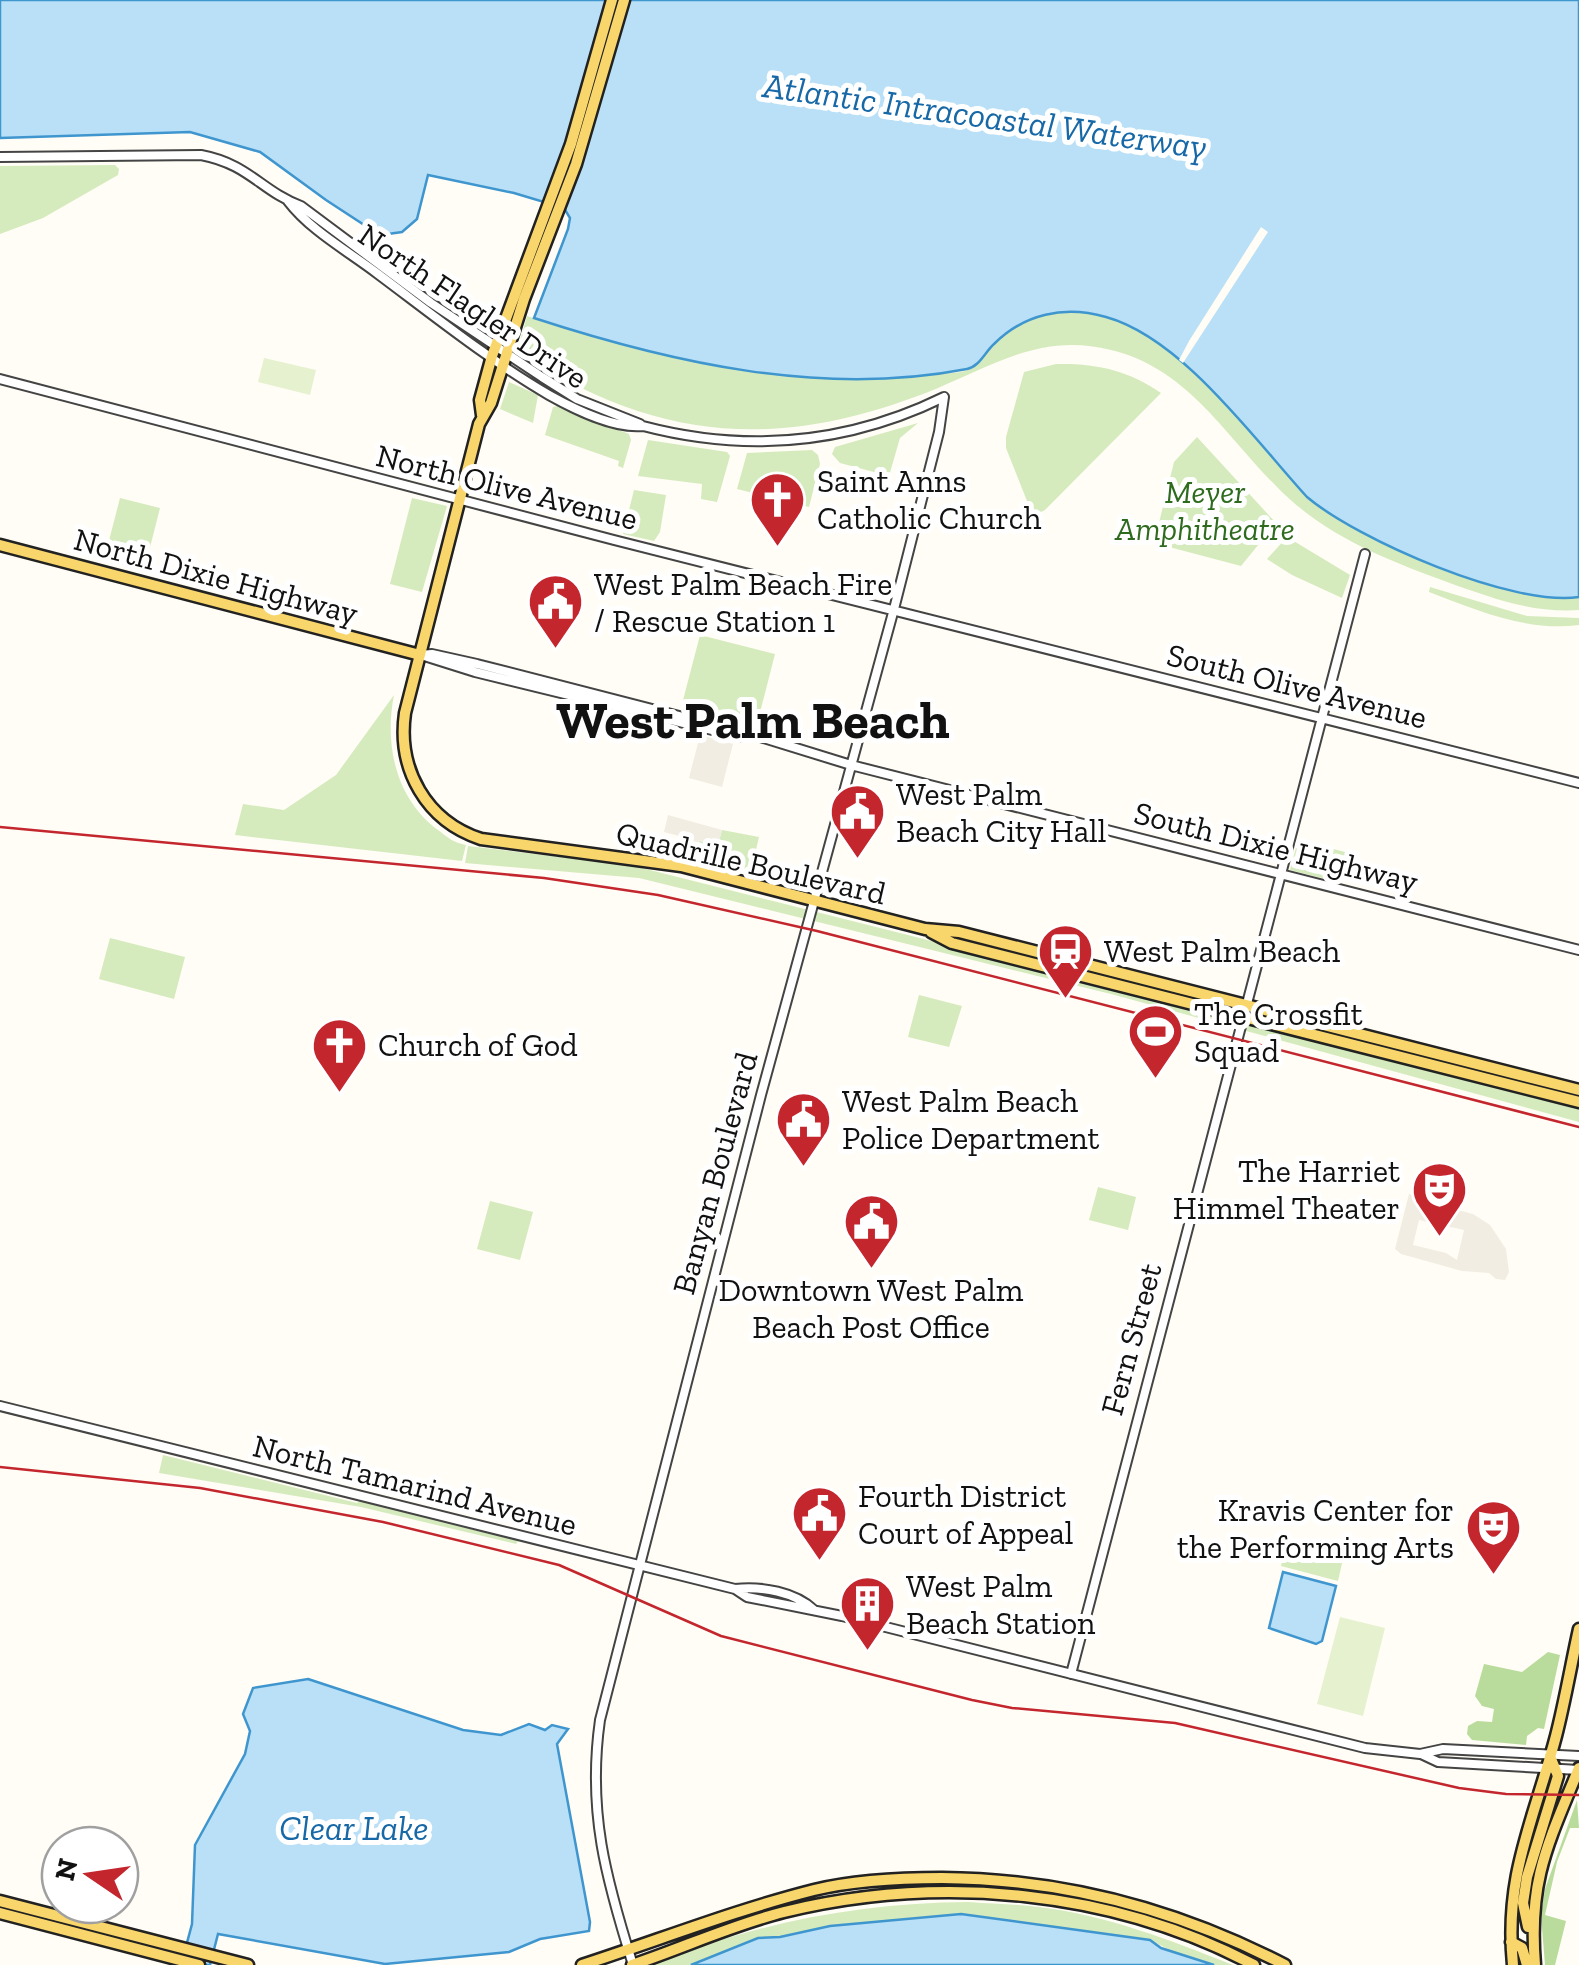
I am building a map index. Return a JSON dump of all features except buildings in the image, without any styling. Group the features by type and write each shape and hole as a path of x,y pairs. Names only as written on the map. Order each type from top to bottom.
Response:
{"main road":[{"path":"550,216 612,0"},
{"path":"420,655 482,416 492,403 499,355 550,216 590,122 624,0"},
{"name":"North Dixie Highway","path":"0,545 420,655"},
{"name":"Quadrille Boulevard","path":"420,655 405,713 404,748 420,794 448,823 465,833 497,842 658,862 925,929 952,942 1579,1090"},
{"name":"Quadrille Boulevard","path":"1244,1011 1579,1102"},
{"path":"1514,1965 1514,1877 1551,1768 1550,1755 1579,1629"},
{"path":"1533,1942 1524,1896 1558,1778 1551,1768"},
{"path":"1531,1965 1532,1911 1539,1870 1579,1769"},
{"path":"582,1965 730,1914 815,1890 903,1878 1052,1886 1163,1912 1224,1935 1284,1965"},
{"path":"815,1890 816,1905"},
{"path":"632,1965 754,1920 816,1905 858,1897 955,1893 1076,1903 1170,1929 1254,1965"},
{"path":"0,1901 181,1954 200,1965"},
{"path":"0,1912 181,1954 248,1965"},
{"path":"1511,1942 1522,1948 1531,1965"}],"street":[{"name":"North Flagler Drive","path":"0,157 201,155 231,162 301,206 575,408 630,427 720,440 788,441 868,427 944,397"},
{"name":"North Olive Avenue","path":"0,379 1003,636"},
{"name":"Banyan Boulevard","path":"632,1965 601,1855 595,1801 595,1759 606,1695 894,609 942,422 944,397"},
{"name":"Fern Street","path":"1071,1674 1364,554"},
{"name":"South Olive Avenue","path":"1003,636 1579,783"},
{"name":"North Dixie Highway","path":"420,655 477,664 961,793"},
{"name":"South Dixie Highway","path":"961,793 1579,950"},
{"name":"North Tamarind Avenue","path":"0,1406 639,1566 735,1589 751,1588 801,1598 814,1610"},
{"path":"735,1589 753,1598 1365,1748 1420,1754 1438,1762 1579,1769"},
{"path":"753,1598 779,1594"},
{"path":"1420,1754 1443,1749 1579,1756"}],"green space":[{"path":"115,165 118,175 43,218 0,234 0,166"},
{"path":"1065,311 1104,316 1132,327 1160,345 1214,393 1307,497 1331,514 1398,550 1477,581 1515,592 1579,597 1579,610 1528,607 1496,599 1401,564 1336,533 1277,487 1183,388 1138,359 1111,350 1064,345 1042,348 882,408 829,422 726,428 675,421 625,406 574,384 522,354 519,344 527,316 623,345 768,373 867,377 952,373 974,367 999,338 1016,327"},
{"path":"264,358 316,370 310,395 258,382"},
{"path":"1056,364 1111,369 1161,393 1045,510 1033,516 1006,448 1006,437 1024,372"},
{"path":"509,382 538,395 533,423 500,409"},
{"path":"553,407 629,434 631,440 623,468 618,466 619,461 545,435"},
{"path":"918,423 900,438 889,476 840,463 832,454 835,447"},
{"name":"Meyer Amphitheatre","path":"1197,437 1276,523 1241,566 1154,543 1174,462"},
{"path":"648,440 727,452 730,456 717,502 701,499 702,484 638,476"},
{"path":"812,450 820,464 809,507 737,489 747,453"},
{"path":"634,490 666,495 660,532 654,541 623,534"},
{"path":"120,498 160,508 144,571 104,560"},
{"path":"412,498 447,506 422,592 390,584"},
{"path":"1287,537 1350,575 1342,598 1267,559"},
{"path":"1430,587 1527,616 1579,618 1579,625 1540,625 1502,618 1429,592"},
{"path":"700,635 775,654 756,728 681,708"},
{"path":"394,695 391,733 396,770 412,803 424,817 448,837 466,845 462,861 235,835 243,804 284,810 336,775"},
{"path":"722,830 759,837 751,871 695,857 699,841 718,845"},
{"path":"1298,840 1349,853 1341,883 1290,870"},
{"path":"468,846 634,866 1555,1098 1566,1092 1579,1095 1579,1122 1111,994 639,878 465,863"},
{"path":"110,938 185,957 174,999 99,979"},
{"path":"919,995 962,1006 949,1047 908,1037"},
{"path":"1098,1187 1136,1197 1128,1230 1089,1220"},
{"path":"490,1201 533,1212 520,1260 477,1249"},
{"path":"163,1455 518,1541 516,1544 361,1507 159,1473"},
{"path":"1286,1544 1343,1559 1338,1581 1281,1566"},
{"path":"1340,1617 1385,1628 1363,1716 1317,1704"},
{"path":"1548,1652 1560,1655 1544,1729 1538,1728 1527,1736 1526,1745 1472,1740 1467,1734 1468,1726 1477,1721 1492,1722 1494,1709 1482,1706 1475,1696 1484,1664 1522,1672"},
{"path":"1577,1800 1579,1828 1570,1828 1557,1862 1545,1915 1566,1921 1555,1965 1545,1965 1541,1915 1545,1889"},
{"path":"969,1902 1039,1907 1089,1916 1233,1965 1214,1965 1180,1955 1150,1940 961,1914 830,1926 758,1938 691,1965 651,1965 729,1938 807,1918 886,1906"}],"shaded area":[{"path":"700,735 733,744 722,787 689,778"},
{"path":"668,815 722,830 718,845 699,841 695,858 679,854 683,837 664,832"},
{"path":"1409,1194 1414,1195 1416,1205 1423,1201 1473,1214 1490,1225 1506,1249 1509,1272 1505,1280 1496,1279 1489,1273 1462,1271 1395,1249","holes":["1419,1220 1464,1230 1457,1260 1446,1253 1413,1245"]}],"water":[{"name":"Atlantic Intracoastal Waterway","path":"0,0 1579,0 1579,597 1515,592 1477,581 1398,550 1331,514 1307,497 1189,368 1134,328 1106,317 1060,312 1032,319 1006,334 967,369 858,379 748,371 639,349 534,318 568,229 570,218 564,208 428,175 417,219 402,232 388,234 375,232 260,152 190,132 0,138"},
{"path":"1283,1572 1336,1586 1322,1641 1316,1644 1269,1628"},
{"name":"Clear Lake","path":"308,1679 463,1730 501,1735 529,1724 545,1730 552,1725 568,1729 557,1744 589,1931 540,1939 509,1952 385,1964 218,1934 210,1965 181,1965 192,1924 195,1845 245,1754 250,1731 243,1714 253,1688"},
{"path":"961,1914 1150,1940 1161,1948 1214,1965 691,1965 758,1938 830,1926"}],"pier":[{"path":"1261,227 1268,232 1183,363 1179,360 1189,341"}],"railway":[{"path":"0,827 544,878 658,895 817,931 1579,1127"},
{"path":"0,1467 200,1488 383,1522 559,1565 721,1636 972,1700 1012,1708 1175,1723 1459,1788 1506,1794 1579,1795"}],"place":[{"name":"Saint Anns Catholic Church","path":"778,548"},
{"name":"West Palm Beach Fire / Rescue Station 1","path":"555,651"},
{"name":"West Palm Beach City Hall","path":"857,861"},
{"name":"West Palm Beach","path":"1065,1000"},
{"name":"The Crossfit Squad","path":"1155,1081"},
{"name":"Church of God","path":"339,1094"},
{"name":"West Palm Beach Police Department","path":"803,1168"},
{"name":"The Harriet Himmel Theater","path":"1439,1238"},
{"name":"Downtown West Palm Beach Post Office","path":"871,1270"},
{"name":"Fourth District Court of Appeal","path":"819,1563"},
{"name":"Kravis Center for the Performing Arts","path":"1493,1577"},
{"name":"West Palm Beach Station","path":"867,1653"}],"district":[{"name":"West Palm Beach","path":"753,720"}]}
